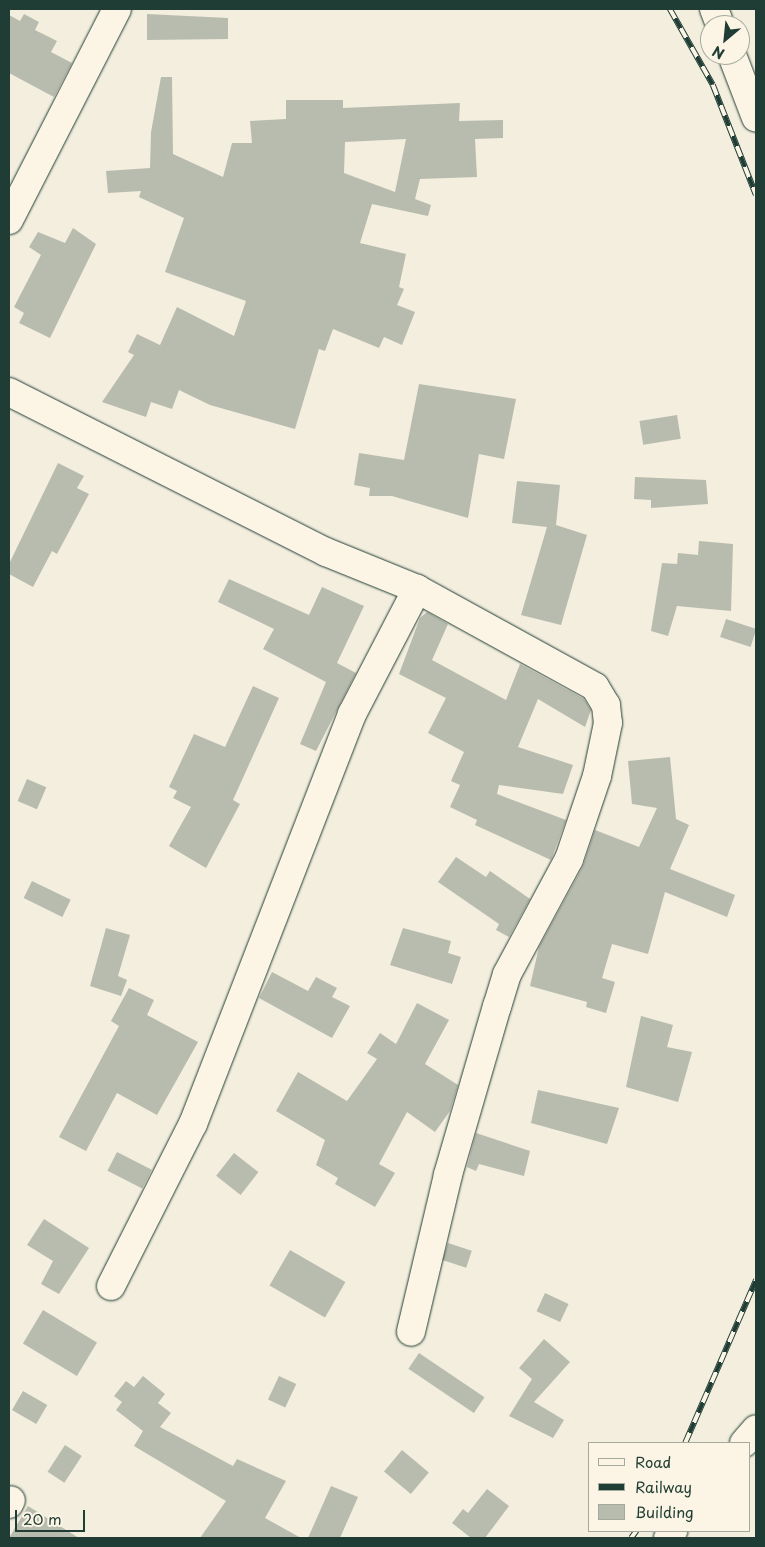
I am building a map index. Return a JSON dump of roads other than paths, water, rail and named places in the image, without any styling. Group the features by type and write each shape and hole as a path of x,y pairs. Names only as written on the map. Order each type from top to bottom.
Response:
{"street":[{"path":"9,220 117,9"},
{"path":"736,65 756,118"},
{"path":"9,392 326,552 417,589 595,687 606,705 608,723 597,776 569,859 504,982 448,1175 411,1332"},
{"path":"112,1286 193,1124 352,714 417,589"},
{"path":"745,1442 756,1429"}],"railway":[{"path":"670,9 713,85 756,195"},
{"path":"685,1442 756,1280"},
{"path":"631,1538 635,1532"}]}
